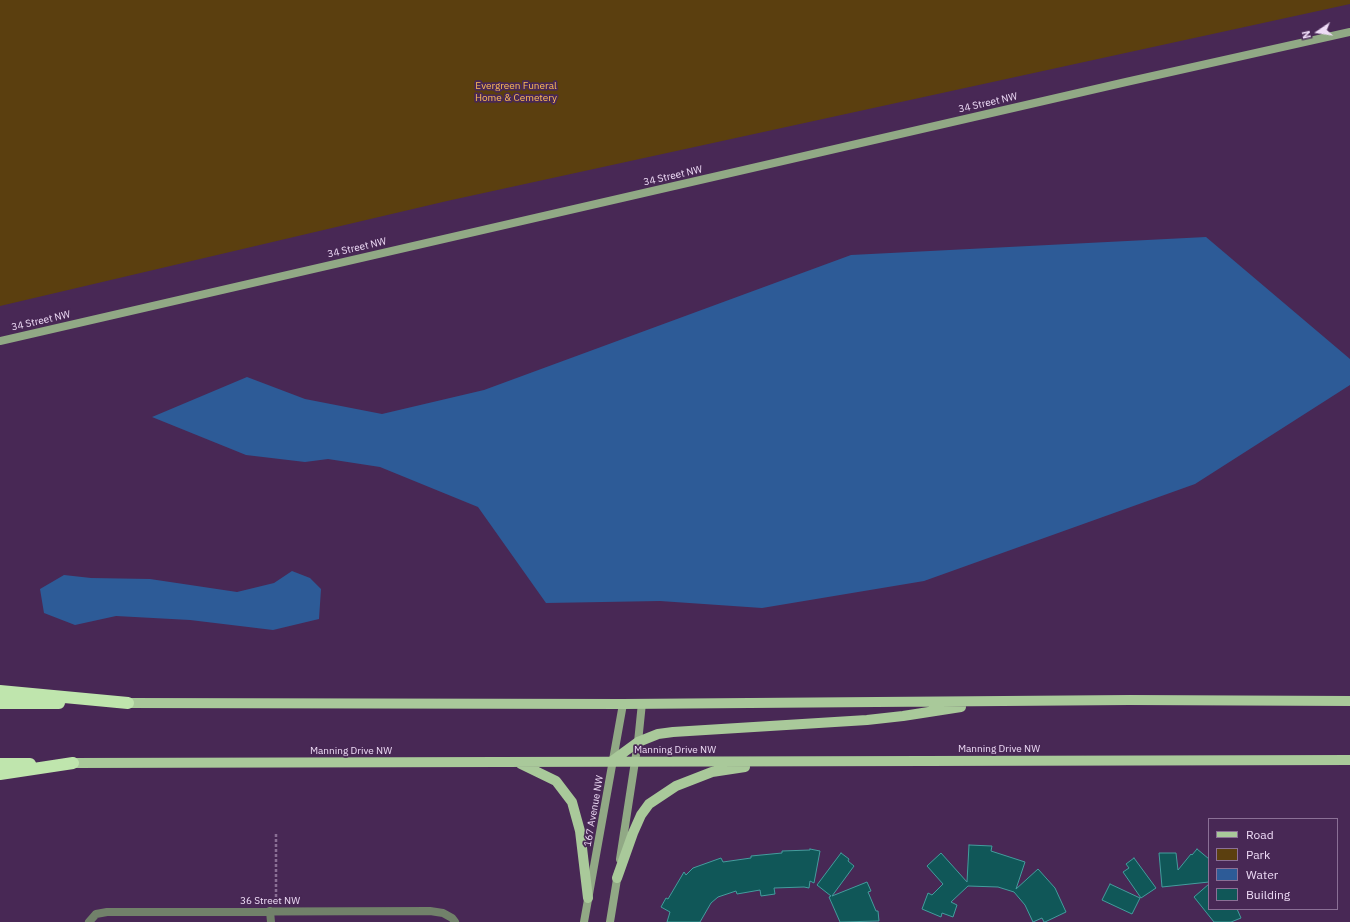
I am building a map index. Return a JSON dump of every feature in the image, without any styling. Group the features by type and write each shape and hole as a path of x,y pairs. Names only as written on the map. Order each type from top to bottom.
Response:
{"highway":[{"path":"0,691 128,703"},
{"path":"0,704 128,703"},
{"name":"Manning Drive NW","path":"0,764 73,764"},
{"path":"0,774 73,764"}],"main road":[{"path":"128,703 642,704 1130,700 1350,701"},
{"path":"612,761 638,742 658,734 888,718 993,702"},
{"name":"Manning Drive NW","path":"73,764 612,761 774,762 1350,760"},
{"path":"518,762 556,781 572,802 580,830 588,898"},
{"path":"617,878 641,815 649,804 658,797 676,786 712,772 774,762"}],"street":[{"name":"34 Street NW","path":"0,341 1126,82 1350,32"},
{"name":"167 Avenue NW","path":"584,922 623,704"},
{"path":"610,922 636,762 642,704"},
{"path":"270,922 273,911"},
{"name":"36 Street NW","path":"89,922 96,914 107,912 273,911 430,911 443,914 454,920"}],"path":[{"path":"273,911 276,834"}],"green space":[{"name":"Evergreen Funeral Home & Cemetery","path":"0,0 1350,0 1350,4 447,201 0,306"}],"water":[{"path":"1206,237 1350,359 1350,385 1195,484 924,581 762,608 660,601 546,603 478,507 380,467 328,459 305,462 246,455 152,417 247,377 305,399 382,414 484,390 851,255"},
{"path":"292,571 310,578 321,589 319,619 273,630 190,620 116,616 75,625 44,613 40,589 64,575 91,578 150,579 237,592 274,583"}],"building":[{"path":"969,845 992,846 991,851 1025,862 1016,889 1038,869 1055,888 1066,912 1045,922 1042,918 1033,922 1025,905 1014,892 998,887 968,886 951,902 957,905 953,917 942,913 941,917 922,909 928,893 932,895 943,884 927,866 941,853 967,882"},
{"path":"810,849 820,851 814,883 810,881 809,888 774,888 775,894 761,896 760,890 737,894 736,891 718,897 711,903 700,922 667,922 670,912 661,907 666,898 668,899 684,872 686,875 693,868 721,858 723,862 751,858 751,856 782,853 782,851"},
{"path":"1197,849 1208,858 1208,882 1162,887 1159,853 1176,853 1178,870 1191,854 1192,855"},
{"path":"841,853 849,859 848,861 854,866 832,896 867,882 871,891 868,892 876,911 878,911 879,921 840,922 829,897 831,896 817,885"},
{"path":"1134,858 1156,888 1141,898 1123,872 1129,868 1126,864"},
{"path":"1110,884 1140,898 1132,914 1102,900"},
{"path":"1208,885 1208,910 1237,910 1241,918 1231,922 1214,922 1194,897"}]}
